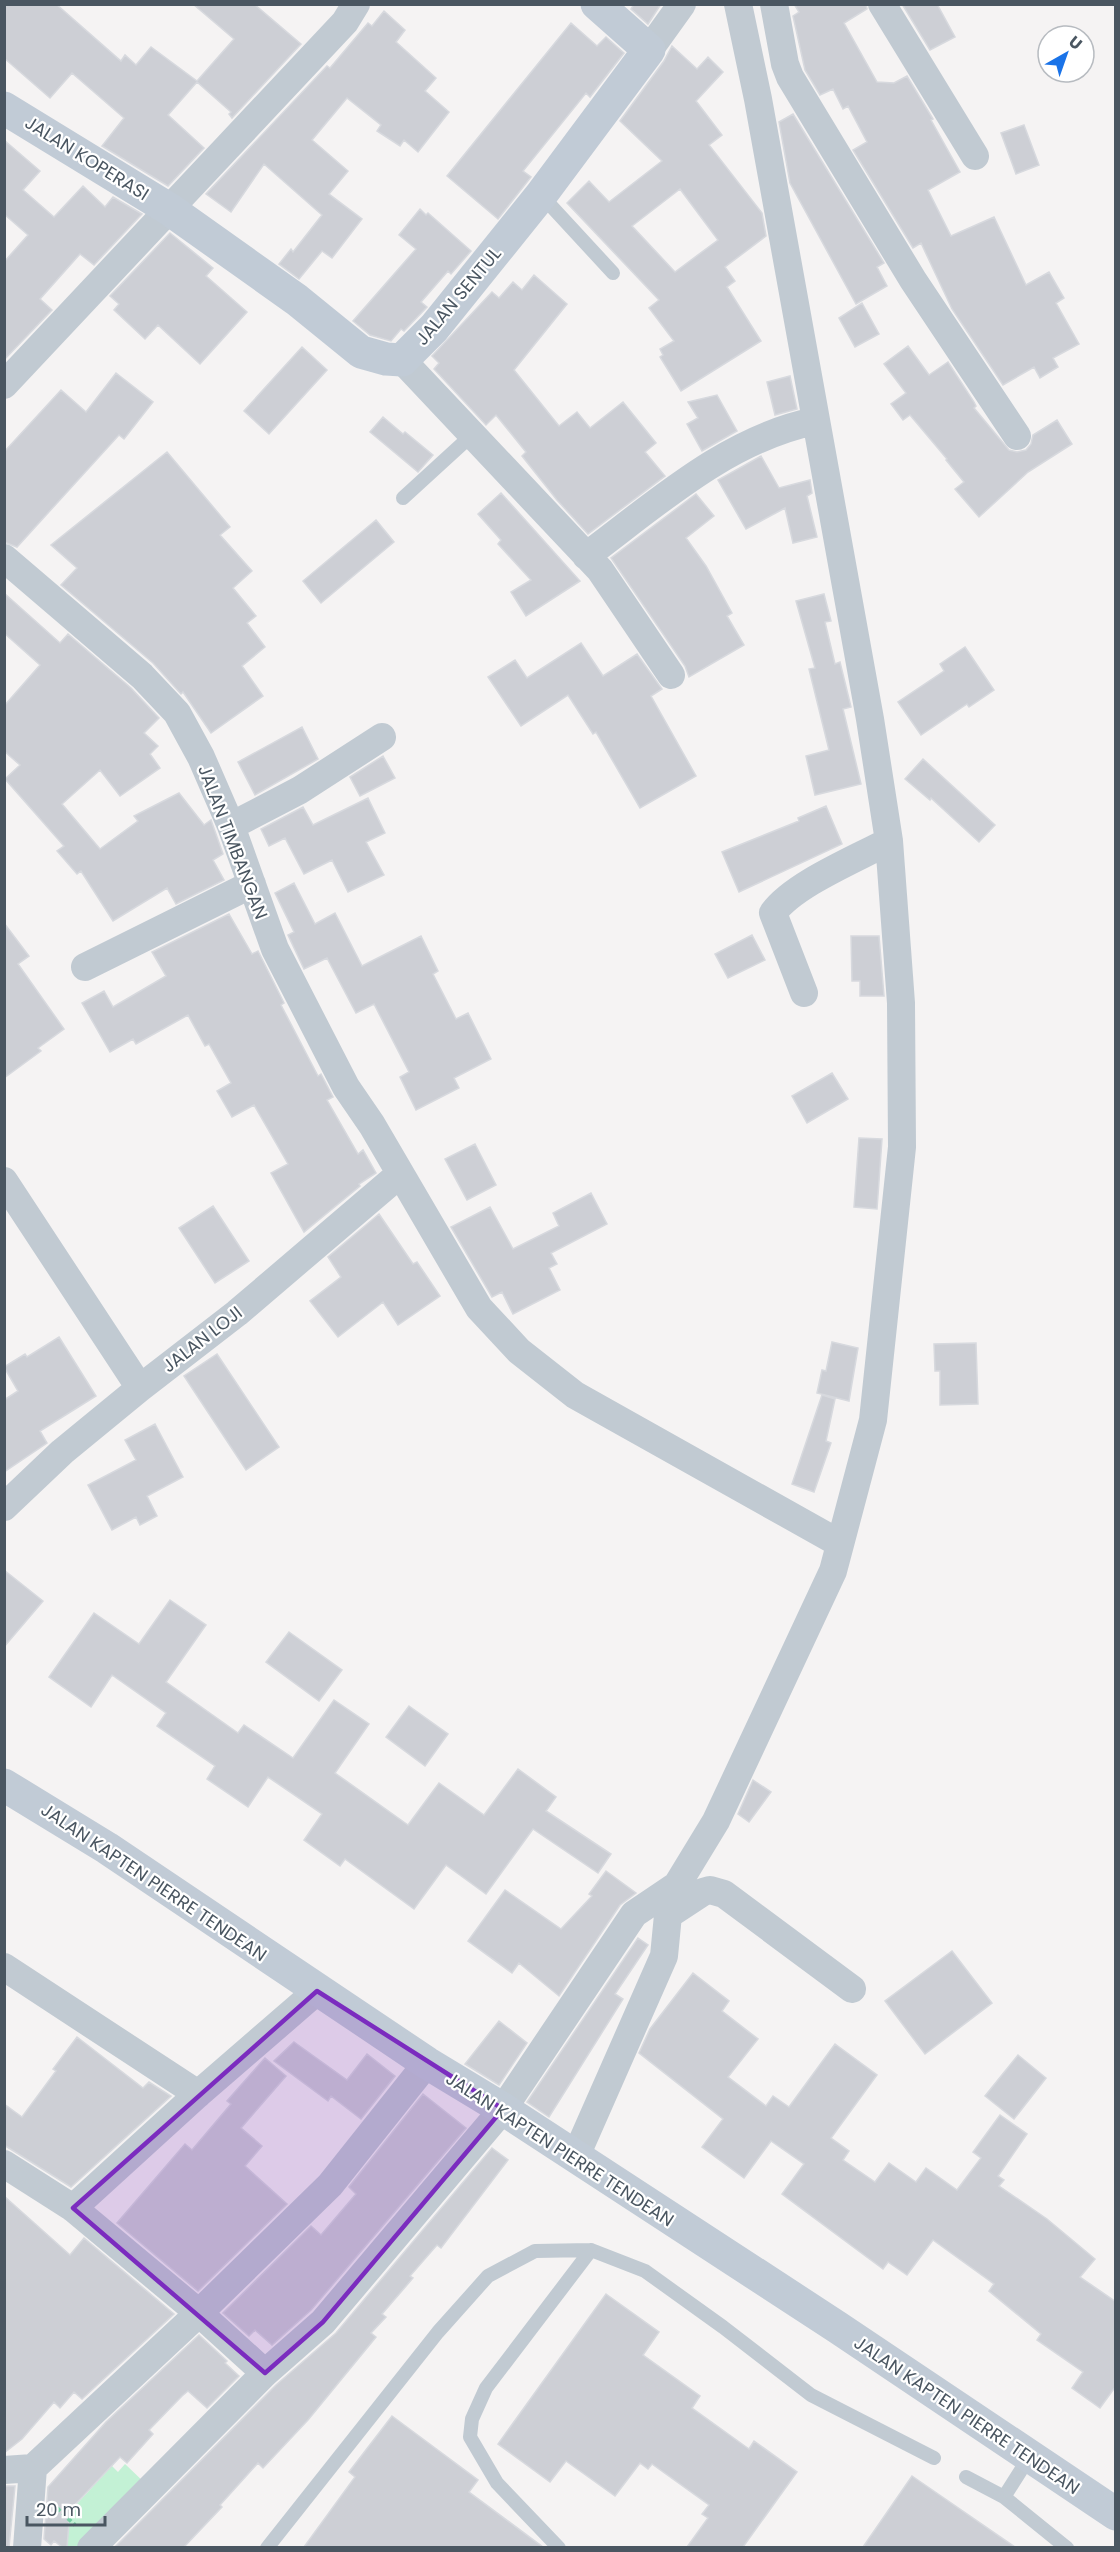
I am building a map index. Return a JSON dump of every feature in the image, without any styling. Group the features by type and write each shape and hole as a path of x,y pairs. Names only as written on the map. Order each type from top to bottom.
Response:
{"main road":[{"path":"597,4 649,50"},
{"name":"JALAN SENTUL","path":"169,209 297,300 362,352 386,359 402,360 434,328 541,195 649,50"},
{"name":"JALAN KOPERASI","path":"4,108 169,209"},
{"name":"JALAN KAPTEN PIERRE TENDEAN","path":"4,1785 107,1848 317,1991 427,2063 503,2109 827,2321 1116,2514"}],"street":[{"path":"4,385 345,22 356,4"},
{"name":"JALAN SENTUL","path":"649,50 681,4"},
{"path":"575,2158 664,1956 668,1915 677,1885 716,1821 833,1571 873,1419 902,1146 901,1003 889,841 870,719 758,99 738,4"},
{"path":"774,4 785,64 796,86 912,280 1017,436"},
{"path":"882,4 975,156"},
{"path":"402,360 600,570 671,675"},
{"path":"586,556 693,476 763,437 790,426 815,421"},
{"name":"JALAN TIMBANGAN","path":"4,558 142,676 177,713 201,758 231,826 275,949 346,1087 372,1125 479,1308 519,1351 575,1395 839,1543"},
{"path":"231,826 300,790 382,737"},
{"path":"804,993 773,913 781,902 797,890 889,841"},
{"path":"85,967 252,884"},
{"name":"JALAN LOJI","path":"5,1504 62,1452 237,1313 400,1174"},
{"path":"4,1181 140,1388"},
{"path":"93,2546 265,2373 323,2322 503,2109 634,1914 677,1885"},
{"path":"668,1915 703,1892 710,1890 724,1894 852,1989"},
{"path":"4,1967 198,2094"},
{"path":"73,2208 198,2094 317,1991"},
{"path":"27,2547 33,2476 330,2185 427,2063"},
{"path":"4,2164 73,2208 199,2313 265,2373"},
{"path":"4,2470 33,2476"}],"lane":[{"path":"541,195 613,273"},
{"path":"403,498 473,434"},
{"path":"559,2547 496,2483 471,2437 472,2419 486,2388 591,2250"},
{"path":"267,2547 438,2332 488,2276 536,2251 591,2250 645,2271 812,2395 934,2458"},
{"path":"1004,2497 1030,2456"},
{"path":"966,2477 1004,2497 1067,2547"}],"path":[{"path":"33,2476 93,2546"}],"highlighted area":[{"path":"317,1991 503,2109 323,2322 265,2373 73,2208"}],"green space":[{"path":"125,2464 148,2486 86,2547 58,2548 68,2536 69,2525 63,2519 112,2466 118,2472"}],"building":[{"path":"4,4 56,4 121,61 125,55 136,65 151,47 197,81 234,39 193,4 254,4 301,44 232,118 229,114 231,112 197,82 168,115 204,148 168,186 102,146 124,118 72,73 50,98 4,58"},
{"path":"634,4 661,4 648,24 631,9"},
{"path":"794,4 866,4 867,9 844,23 877,82 894,83 907,76 933,119 931,120 960,172 928,190 951,236 994,217 1026,285 1049,272 1064,298 1056,303 1079,344 1053,358 1058,367 1040,378 1034,367 1003,385 952,309 921,243 913,248 853,150 867,142 848,106 843,109 833,89 820,95 805,70 793,16 799,12"},
{"path":"902,4 937,4 955,37 930,50"},
{"path":"384,11 405,30 396,42 436,78 425,91 449,112 418,152 404,140 400,146 377,131 381,125 347,98 312,140 348,171 329,194 362,219 332,258 322,251 299,279 279,264 291,249 293,252 322,215 264,164 231,212 206,194 327,66 330,68 368,23 372,26"},
{"path":"571,23 597,46 606,37 624,53 590,97 586,93 523,171 531,177 498,219 447,176"},
{"path":"672,46 697,69 708,57 723,72 696,101 722,135 709,145 762,213 766,236 725,267 735,281 727,287 761,341 681,391 660,357 663,355 660,349 674,341 649,308 659,300 567,203 589,181 609,202 662,161 620,121 664,61","holes":["680,189 718,240 675,272 632,226"]},
{"path":"793,114 884,263 877,267 887,286 856,304 790,183 779,122"},
{"path":"1024,125 1039,165 1016,174 1001,133"},
{"path":"4,140 40,171 23,190 54,217 83,186 105,207 113,197 142,214 94,265 80,254 40,299 52,310 4,360 4,262 28,235 4,214"},
{"path":"420,209 426,215 428,213 471,251 451,274 448,271 421,302 427,307 404,331 401,329 391,341 370,335 353,321 416,249 399,235"},
{"path":"170,233 213,268 206,276 247,312 200,364 158,325 145,339 114,310 119,304 110,296"},
{"path":"534,275 567,304 514,370 559,426 577,412 590,428 623,402 656,443 645,452 665,476 588,534 522,456 526,452 496,415 486,425 434,369 439,363 432,356 492,292 499,298 513,282 522,290"},
{"path":"862,303 879,334 855,347 839,318"},
{"path":"908,346 929,375 948,362 974,402 976,406 974,408 1009,450 1017,452 1026,450 1031,444 1033,435 1057,420 1072,444 1028,472 979,517 955,489 964,482 947,459 910,415 903,420 891,404 906,393 884,364"},
{"path":"302,347 327,370 269,434 244,411"},
{"path":"116,373 153,402 124,439 119,435 17,547 4,542 4,452 61,390 86,412"},
{"path":"790,376 797,409 775,415 767,382"},
{"path":"717,395 737,431 702,451 687,424 698,418 688,402"},
{"path":"383,417 433,455 418,472 370,432"},
{"path":"167,452 230,527 220,535 252,571 233,588 256,616 247,623 265,647 242,666 263,696 211,733 183,692 181,694 153,663 61,585 77,568 51,545"},
{"path":"761,456 779,488 810,480 812,493 807,496 817,537 793,543 785,508 746,529 718,480"},
{"path":"501,493 580,581 526,616 511,592 531,580 498,544 501,540 478,514"},
{"path":"696,494 714,516 686,538 706,566 732,613 727,616 744,645 689,677 685,666 611,558"},
{"path":"376,520 394,542 321,603 303,581"},
{"path":"4,593 60,643 68,634 131,688 159,718 144,733 158,746 150,754 160,768 120,796 100,770 62,804 100,849 138,821 134,816 179,793 204,825 211,820 223,854 213,860 224,880 176,904 167,888 113,921 81,871 77,874 57,851 64,846 5,779 20,765 4,751 4,706 40,665 4,633"},
{"path":"824,594 831,621 825,622 835,664 840,662 851,707 843,709 861,784 815,795 806,756 829,750 809,669 815,668 796,601"},
{"path":"581,643 603,676 637,654 662,689 651,696 696,776 640,808 596,732 593,734 568,695 521,726 488,677 515,660 527,678"},
{"path":"965,647 994,690 969,707 967,704 921,735 898,702 944,671 940,664"},
{"path":"302,727 318,759 255,795 238,762"},
{"path":"383,756 395,778 360,796 350,777"},
{"path":"923,759 995,825 979,842 931,798 930,800 905,779"},
{"path":"368,798 385,833 366,842 384,875 348,892 332,860 304,874 285,838 269,846 261,829 303,807 313,825"},
{"path":"826,806 842,844 739,892 722,852 799,821 798,818"},
{"path":"294,883 315,924 335,913 362,966 421,936 438,971 433,974 456,1019 468,1013 491,1059 454,1078 459,1088 416,1110 400,1077 409,1072 374,1004 356,1013 327,958 304,969 288,935 294,932 275,893"},
{"path":"229,914 252,954 258,951 284,1003 281,1005 318,1076 321,1074 333,1097 327,1100 358,1154 363,1150 376,1173 359,1184 360,1186 304,1232 271,1173 288,1164 254,1105 232,1117 217,1091 231,1083 209,1044 205,1046 188,1015 136,1044 133,1039 110,1052 82,1003 104,991 113,1007 166,976 152,952"},
{"path":"4,923 29,956 18,964 64,1029 38,1048 41,1051 4,1078"},
{"path":"752,935 765,960 728,978 715,954"},
{"path":"851,936 879,936 884,996 860,996 860,981 852,981"},
{"path":"832,1073 848,1099 807,1123 792,1096"},
{"path":"859,1138 882,1139 877,1209 854,1207"},
{"path":"475,1144 496,1185 467,1200 445,1159"},
{"path":"591,1193 607,1224 551,1253 557,1264 549,1268 560,1290 513,1314 502,1292 492,1297 451,1227 490,1207 513,1249 559,1226 553,1213"},
{"path":"213,1206 249,1261 215,1283 179,1228"},
{"path":"379,1214 413,1264 417,1262 440,1296 398,1325 383,1302 338,1337 310,1301 341,1277 328,1257"},
{"path":"59,1337 96,1396 40,1431 47,1443 4,1472 4,1400 18,1391 4,1367 25,1354 27,1357"},
{"path":"832,1342 858,1348 849,1401 817,1393 822,1370 826,1371"},
{"path":"976,1343 978,1404 940,1405 940,1371 935,1371 934,1344"},
{"path":"217,1354 279,1447 246,1470 184,1376"},
{"path":"822,1395 835,1399 826,1441 831,1443 814,1492 792,1484"},
{"path":"155,1424 183,1477 147,1496 157,1516 140,1525 136,1517 112,1530 88,1485 136,1460 125,1440"},
{"path":"4,1570 43,1601 4,1647"},
{"path":"170,1600 206,1625 166,1682 238,1733 244,1725 293,1758 334,1700 369,1724 335,1773 408,1825 439,1783 484,1815 518,1769 556,1797 546,1811 611,1854 598,1873 533,1829 486,1894 446,1865 414,1909 345,1859 340,1866 304,1840 322,1814 268,1777 248,1807 207,1779 215,1766 157,1726 166,1713 112,1675 91,1707 49,1677 94,1613 139,1644"},
{"path":"289,1632 342,1670 319,1701 266,1662"},
{"path":"409,1706 448,1734 425,1766 386,1737"},
{"path":"753,1780 771,1792 749,1822 738,1814"},
{"path":"606,1871 636,1893 620,1905 559,1996 519,1963 512,1973 468,1941 505,1890 561,1929 592,1896 589,1894"},
{"path":"638,1938 648,1945 615,1994 623,1999 549,2117 527,2102"},
{"path":"952,1951 992,2003 925,2054 885,2001"},
{"path":"693,1973 729,2001 722,2011 758,2039 728,2077 766,2106 773,2096 789,2107 835,2044 877,2075 831,2138 849,2151 843,2160 875,2182 889,2163 916,2182 926,2168 957,2190 981,2158 973,2152 1000,2115 1027,2134 998,2176 1004,2180 999,2186 1047,2219 1095,2259 1080,2277 1116,2302 1116,2386 1100,2408 1072,2388 1083,2372 1037,2340 1041,2334 989,2291 994,2284 933,2240 907,2275 888,2262 883,2269 782,2194 804,2164 771,2141 744,2178 702,2147 723,2119 639,2053 650,2029"},
{"path":"499,2021 527,2043 499,2085 465,2064"},
{"path":"77,2037 143,2088 149,2082 171,2096 71,2187 4,2145 4,2104 22,2117 56,2071 53,2069"},
{"path":"294,2042 347,2080 367,2054 395,2076 361,2119 331,2096 328,2101 274,2061"},
{"path":"1018,2055 1046,2078 1014,2119 985,2096"},
{"path":"265,2058 286,2076 241,2128 262,2146 245,2166 287,2204 198,2291 117,2223 185,2144 192,2150 231,2104 227,2101"},
{"path":"423,2094 466,2128 311,2310 272,2345 255,2330 249,2336 223,2313 311,2226 321,2235 356,2194 349,2187"},
{"path":"492,2148 508,2160 441,2248 437,2245 410,2276 413,2278 382,2314 386,2317 371,2333 376,2337 308,2420 263,2468 258,2463 220,2505 222,2507 184,2547 115,2547 276,2385 336,2333"},
{"path":"4,2196 70,2255 84,2238 174,2314 82,2399 74,2392 60,2408 54,2402 22,2439 4,2453"},
{"path":"606,2294 659,2332 643,2355 700,2396 692,2408 749,2449 754,2441 797,2472 743,2547 687,2547 708,2518 702,2514 709,2505 652,2464 648,2469 640,2463 615,2496 566,2461 550,2482 498,2444"},
{"path":"199,2335 227,2361 225,2363 239,2376 207,2408 188,2391 182,2396 149,2430 153,2434 127,2463 120,2457 70,2510 67,2547 62,2547 54,2541 51,2545 44,2539 48,2487 106,2422"},
{"path":"392,2416 478,2480 469,2492 543,2547 304,2547 355,2477 349,2472"},
{"path":"912,2476 1015,2547 863,2547"},
{"path":"4,2486 15,2486 9,2547 4,2547"}]}
